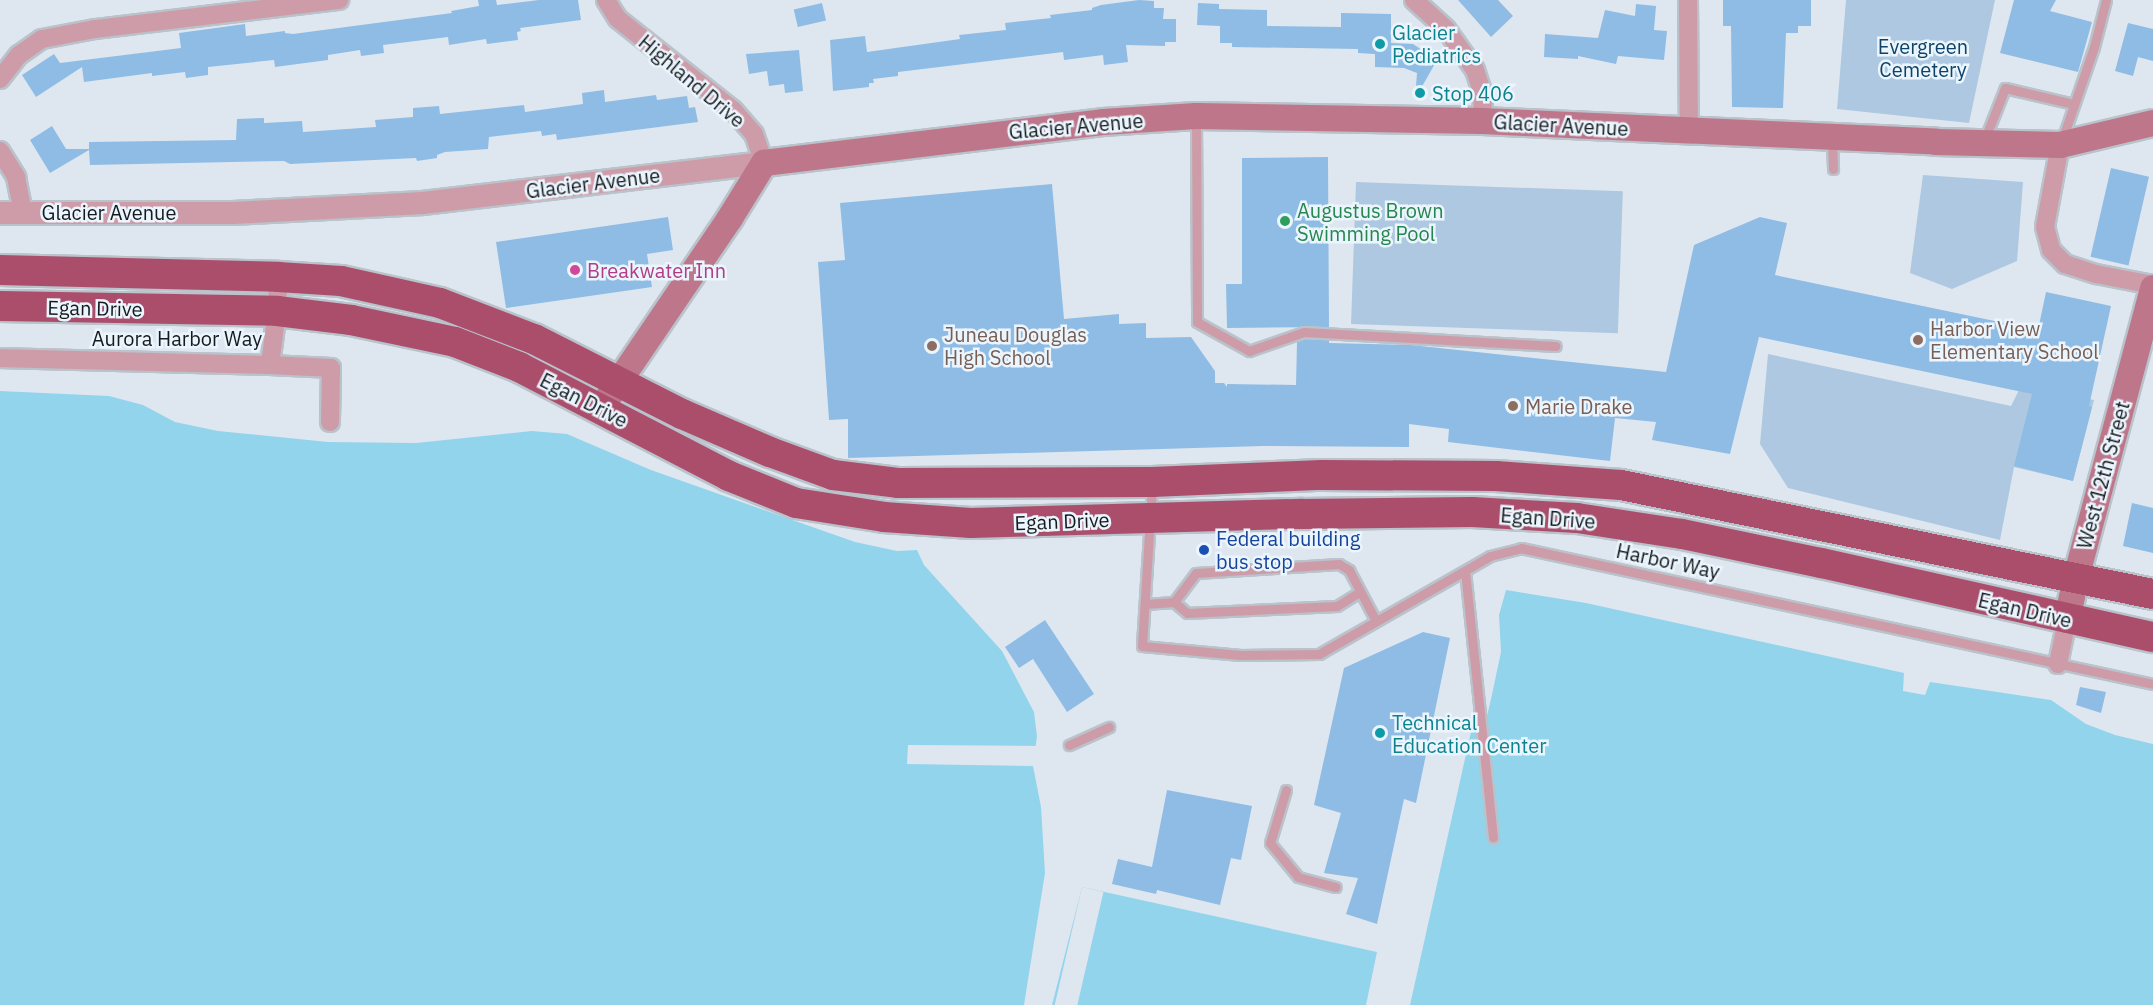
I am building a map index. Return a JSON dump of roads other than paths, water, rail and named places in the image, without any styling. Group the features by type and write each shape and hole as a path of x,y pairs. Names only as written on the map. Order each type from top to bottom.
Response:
{"highway":[{"name":"Egan Drive","path":"0,270 278,277 341,281 440,303 534,339 620,383 770,452 833,475 898,483 1152,482 1322,475 1473,475 1621,484 2153,594"},
{"name":"Egan Drive","path":"0,306 277,311 351,320 455,342 519,367 729,476 796,503 884,517 971,524 1461,512 1577,518 1682,534 2153,638"}],"main road":[{"name":"Glacier Avenue","path":"764,162 1103,122 1196,116 1482,121 1983,144 2060,145 2153,123"},
{"path":"601,408 730,218 764,162"},
{"name":"West 12th Street","path":"2067,620 2153,286"}],"street":[{"path":"0,79 19,55 42,39 95,30 339,0"},
{"name":"Highland Drive","path":"606,0 618,20 733,110 754,134 764,162"},
{"path":"1414,0 1446,29 1475,70 1483,95 1482,121"},
{"path":"1688,0 1689,130"},
{"path":"2060,145 2045,227 2051,250 2066,264 2096,274 2153,286"},
{"path":"0,151 16,177 23,212"},
{"name":"Glacier Avenue","path":"0,213 233,213 423,203 764,162"},
{"name":"Aurora Harbor Way","path":"0,357 270,364 277,311 278,277"},
{"path":"270,364 331,368 330,423"},
{"name":"West 12th Street","path":"2058,664 2067,620"}],"lane":[{"path":"2060,145 2094,47 2106,0"},
{"path":"1983,144 2005,88 2074,104"},
{"path":"1196,116 1197,322 1249,351 1304,332 1556,346"},
{"path":"1832,137 1833,170"},
{"name":"Harbor Way","path":"1152,482 1142,646 1241,656 1319,654 1490,556 1521,548 2153,684"},
{"path":"1174,602 1196,573 1340,564 1350,570 1359,592 1376,621"},
{"path":"1465,571 1493,838"},
{"path":"1145,604 1174,602 1187,613 1337,606 1359,592"},
{"path":"1068,745 1109,727"},
{"path":"1286,790 1270,843 1298,877 1336,887"}],"place":[{"name":"Glacier Pediatrics","path":"1380,44"},
{"name":"Stop 406","path":"1420,93"},
{"name":"Augustus Brown Swimming Pool","path":"1285,221"},
{"name":"Breakwater Inn","path":"575,270"},
{"name":"Harbor View Elementary School","path":"1918,340"},
{"name":"Juneau Douglas High School","path":"932,346"},
{"name":"Marie Drake","path":"1513,406"},
{"name":"Federal building bus stop","path":"1204,550"},
{"name":"Technical Education Center","path":"1380,733"}],"park label":[{"name":"Evergreen Cemetery","path":"1923,58"}]}
